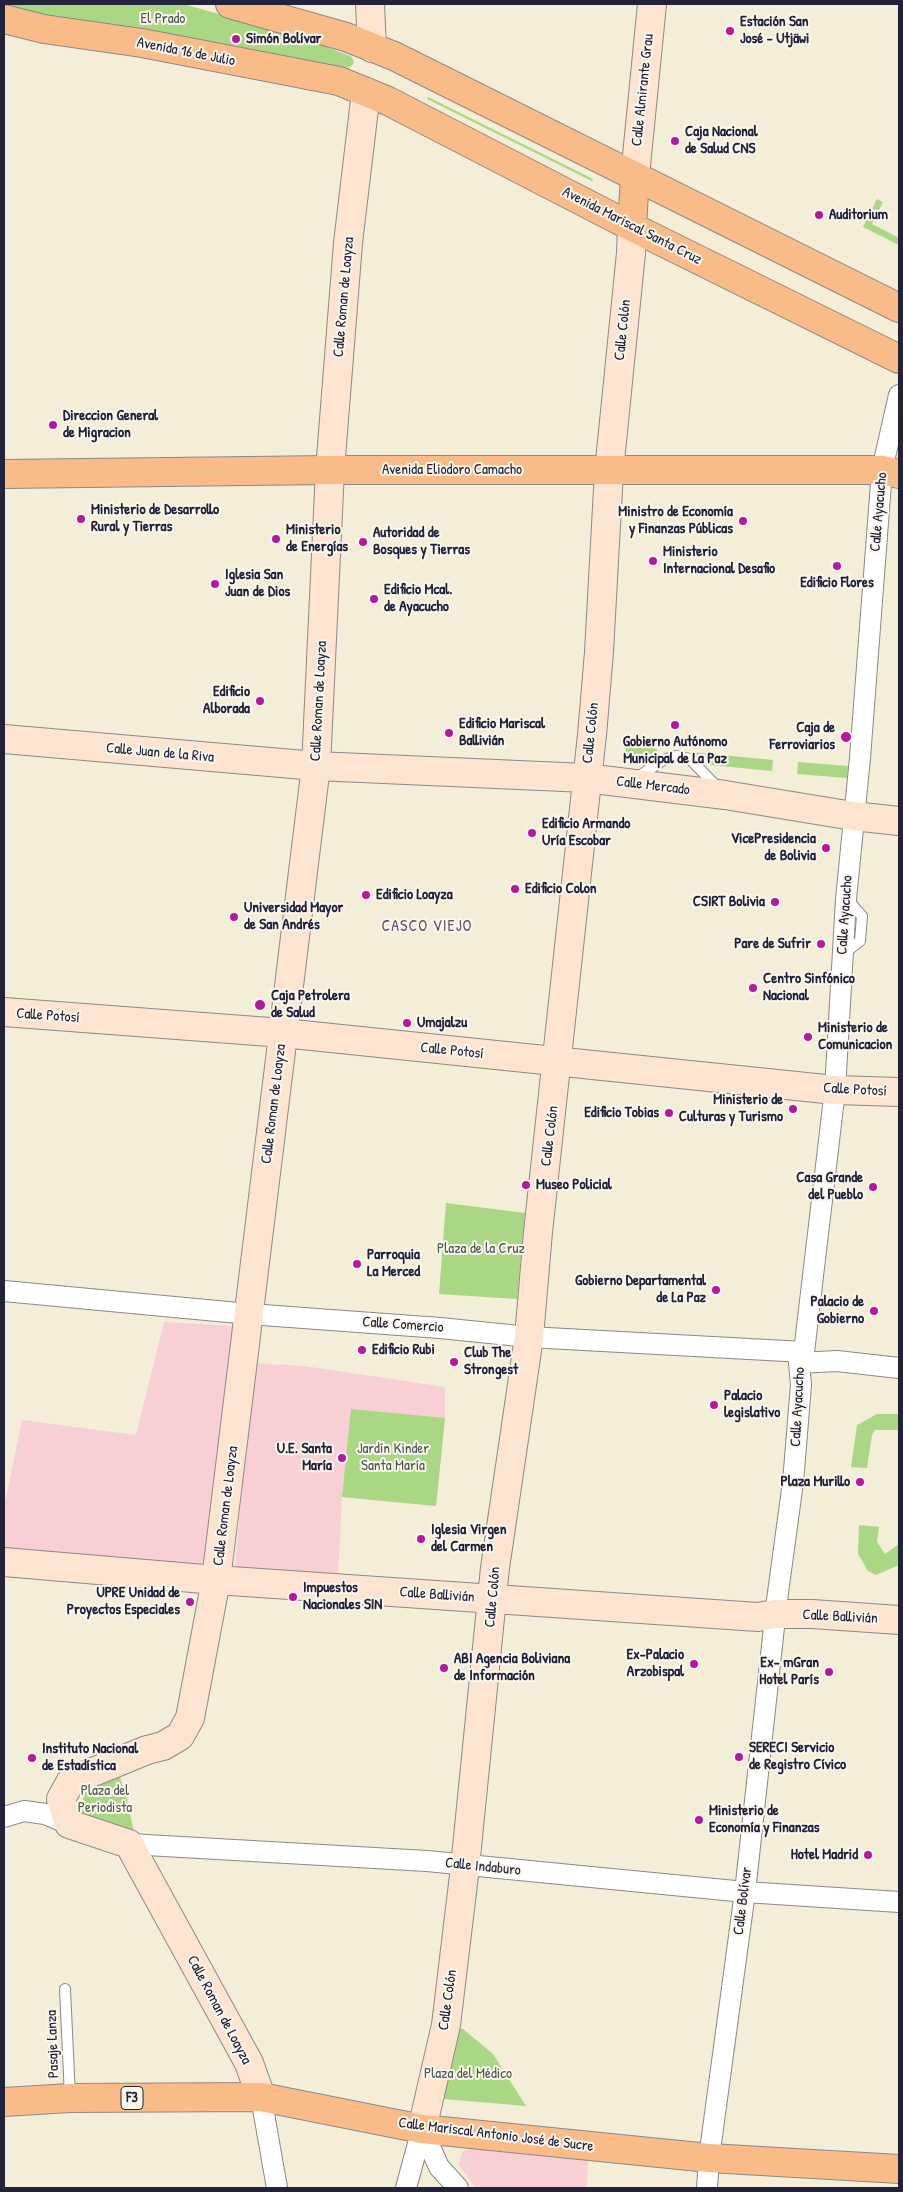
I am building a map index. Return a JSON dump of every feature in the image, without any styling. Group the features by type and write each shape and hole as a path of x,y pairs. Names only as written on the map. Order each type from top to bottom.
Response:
{"main road":[{"path":"230,4 346,37 394,56 899,308"},
{"path":"366,92 372,48 370,4"},
{"name":"Calle Almirante Grau","path":"635,176 652,4"},
{"name":"Avenida 16 de Julio","path":"4,19 44,29 142,43 339,81 366,92"},
{"name":"Avenida Mariscal Santa Cruz","path":"366,92 388,101 632,227 899,359"},
{"name":"Calle Roman de Loayza","path":"69,1824 61,1799 71,1781 147,1750 163,1746 180,1736 190,1718 216,1580 316,766 330,470 348,243 366,92"},
{"path":"632,227 635,176"},
{"name":"Calle Colón","path":"422,2130 446,2025 465,1867 495,1568 529,1337 538,1232 558,1062 599,652 609,471 631,254 632,227"},
{"name":"Avenida Eliodoro Camacho","path":"4,474 330,470 890,472"},
{"name":"Calle Juan de la Riva","path":"4,739 316,766"},
{"name":"Calle Mercado","path":"316,766 586,778 725,795 853,816 899,821"},
{"name":"Calle Potosí","path":"4,1012 283,1033 835,1090 899,1092"},
{"name":"Calle Ballivián","path":"4,1562 216,1580 758,1617 775,1614 836,1615 899,1620"},
{"name":"Calle Indaburo","path":"69,1824 129,1844"},
{"name":"Calle Roman de Loayza","path":"129,1844 249,2063 261,2097"},
{"name":"Calle Mariscal Antonio José de Sucre","path":"4,2102 70,2098 261,2097 422,2130 709,2158 899,2169"}],"street":[{"name":"Calle Ayacucho","path":"775,1614 793,1482 801,1386 801,1357 835,1090 842,955 853,816 899,395"},
{"name":"Calle Comercio","path":"4,1291 249,1314 801,1357 899,1368"},
{"name":"Calle Bolívar","path":"707,2188 709,2158 745,1892 775,1614"},
{"path":"4,1817 24,1811 45,1814 69,1824"},
{"name":"Calle Indaburo","path":"129,1844 427,1861 465,1867 745,1892 899,1902"},
{"name":"Calle Roman de Loayza","path":"261,2097 277,2188"},
{"path":"422,2130 439,2167 458,2188"},
{"name":"Calle Colón","path":"406,2188 422,2130"}],"lane":[{"name":"Pasaje Lanza","path":"65,1989 70,2098"}],"shaded area":[{"path":"164,1322 233,1326 210,1569 4,1553 4,1508 22,1420 136,1435"},
{"name":"U.E. Santa María","path":"252,1363 304,1366 445,1387 445,1418 436,1506 342,1497 338,1577 235,1569"},
{"path":"474,2146 588,2159 587,2188 476,2188 459,2165 462,2152"}],"green space":[{"name":"El Prado","path":"4,4 183,4 302,37 352,57 354,63 349,68 302,63 45,16 4,6"},
{"path":"428,97 593,179 592,181 427,99"},
{"path":"877,199 883,202 872,224 899,238 899,245 863,227"},
{"path":"626,746 657,749 656,760 625,757"},
{"path":"691,752 773,760 772,771 690,763"},
{"path":"798,762 848,766 847,778 797,774"},
{"name":"Plaza de la Cruz","path":"446,1203 525,1213 517,1299 439,1294"},
{"name":"Jardín Kinder Santa María","path":"351,1409 445,1418 436,1506 342,1497"},
{"path":"877,1414 899,1414 899,1430 875,1430 872,1435 867,1468 851,1467 857,1425"},
{"path":"859,1525 879,1527 877,1542 885,1554 899,1544 899,1565 876,1575 868,1571 858,1554"},
{"name":"Plaza del Periodista","path":"118,1771 127,1799 134,1833 115,1824 75,1814 83,1800 85,1785"},
{"name":"Plaza del Médico","path":"450,2025 463,2029 493,2054 526,2106 444,2099 439,2087"}],"place":[{"name":"Estación San José - Utjäwi","path":"730,31"},
{"name":"Simón Bolívar","path":"236,39"},
{"name":"Caja Nacional de Salud CNS","path":"675,141"},
{"name":"Auditorium","path":"819,215"},
{"name":"Direccion General de Migracion","path":"53,425"},
{"name":"Ministerio de Desarrollo Rural y Tierras","path":"81,519"},
{"name":"Ministro de Economía y Finanzas Públicas","path":"743,521"},
{"name":"Ministerio de Energías","path":"276,539"},
{"name":"Autoridad de Bosques y Tierras","path":"363,542"},
{"name":"Ministerio Internacional Desafio","path":"653,561"},
{"name":"Edificio Flores","path":"837,566"},
{"name":"Iglesia San Juan de Dios","path":"215,584"},
{"name":"Edificio Mcal. de Ayacucho","path":"374,599"},
{"name":"Edificio Alborada","path":"260,701"},
{"name":"Gobierno Autónomo Municipal de La Paz","path":"675,725"},
{"name":"Edificio Mariscal Ballivián","path":"449,733"},
{"name":"Caja de Ferroviarios","path":"846,737"},
{"name":"Edificio Armando Uría Escobar","path":"532,833"},
{"name":"VicePresidencia de Bolivia","path":"826,848"},
{"name":"Edificio Colon","path":"515,889"},
{"name":"Edificio Loayza","path":"366,895"},
{"name":"CSIRT Bolivia","path":"775,902"},
{"name":"Universidad Mayor de San Andrés","path":"234,917"},
{"name":"Pare de Sufrir","path":"821,944"},
{"name":"Centro Sinfónico Nacional","path":"753,988"},
{"name":"Caja Petrolera de Salud","path":"260,1005"},
{"name":"Umajalzu","path":"407,1023"},
{"name":"Ministerio de Comunicacion","path":"808,1037"},
{"name":"Ministerio de Culturas y Turismo","path":"793,1109"},
{"name":"Edificio Tobias","path":"669,1113"},
{"name":"Museo Policial","path":"526,1185"},
{"name":"Casa Grande del Pueblo","path":"873,1187"},
{"name":"Parroquia La Merced","path":"357,1264"},
{"name":"Gobierno Departamental de La Paz","path":"716,1290"},
{"name":"Palacio de Gobierno","path":"874,1311"},
{"name":"Edificio Rubi","path":"362,1350"},
{"name":"Club The Strongest","path":"454,1362"},
{"name":"Palacio legislativo","path":"714,1405"},
{"name":"U.E. Santa María","path":"342,1458"},
{"name":"Plaza Murillo","path":"860,1482"},
{"name":"Iglesia Virgen del Carmen","path":"421,1539"},
{"name":"Impuestos Nacionales SIN","path":"293,1597"},
{"name":"UPRE Unidad de Proyectos Especiales","path":"190,1602"},
{"name":"Ex-Palacio Arzobispal","path":"694,1664"},
{"name":"ABI Agencia Boliviana de Información","path":"444,1668"},
{"name":"Ex- mGran Hotel París","path":"829,1672"},
{"name":"SERECI Servicio de Registro Cívico","path":"739,1757"},
{"name":"Instituto Nacional de Estadística","path":"32,1758"},
{"name":"Ministerio de Economía y Finanzas","path":"699,1820"},
{"name":"Hotel Madrid","path":"868,1855"}],"district":[{"name":"CASCO VIEJO","path":"427,927"}]}
